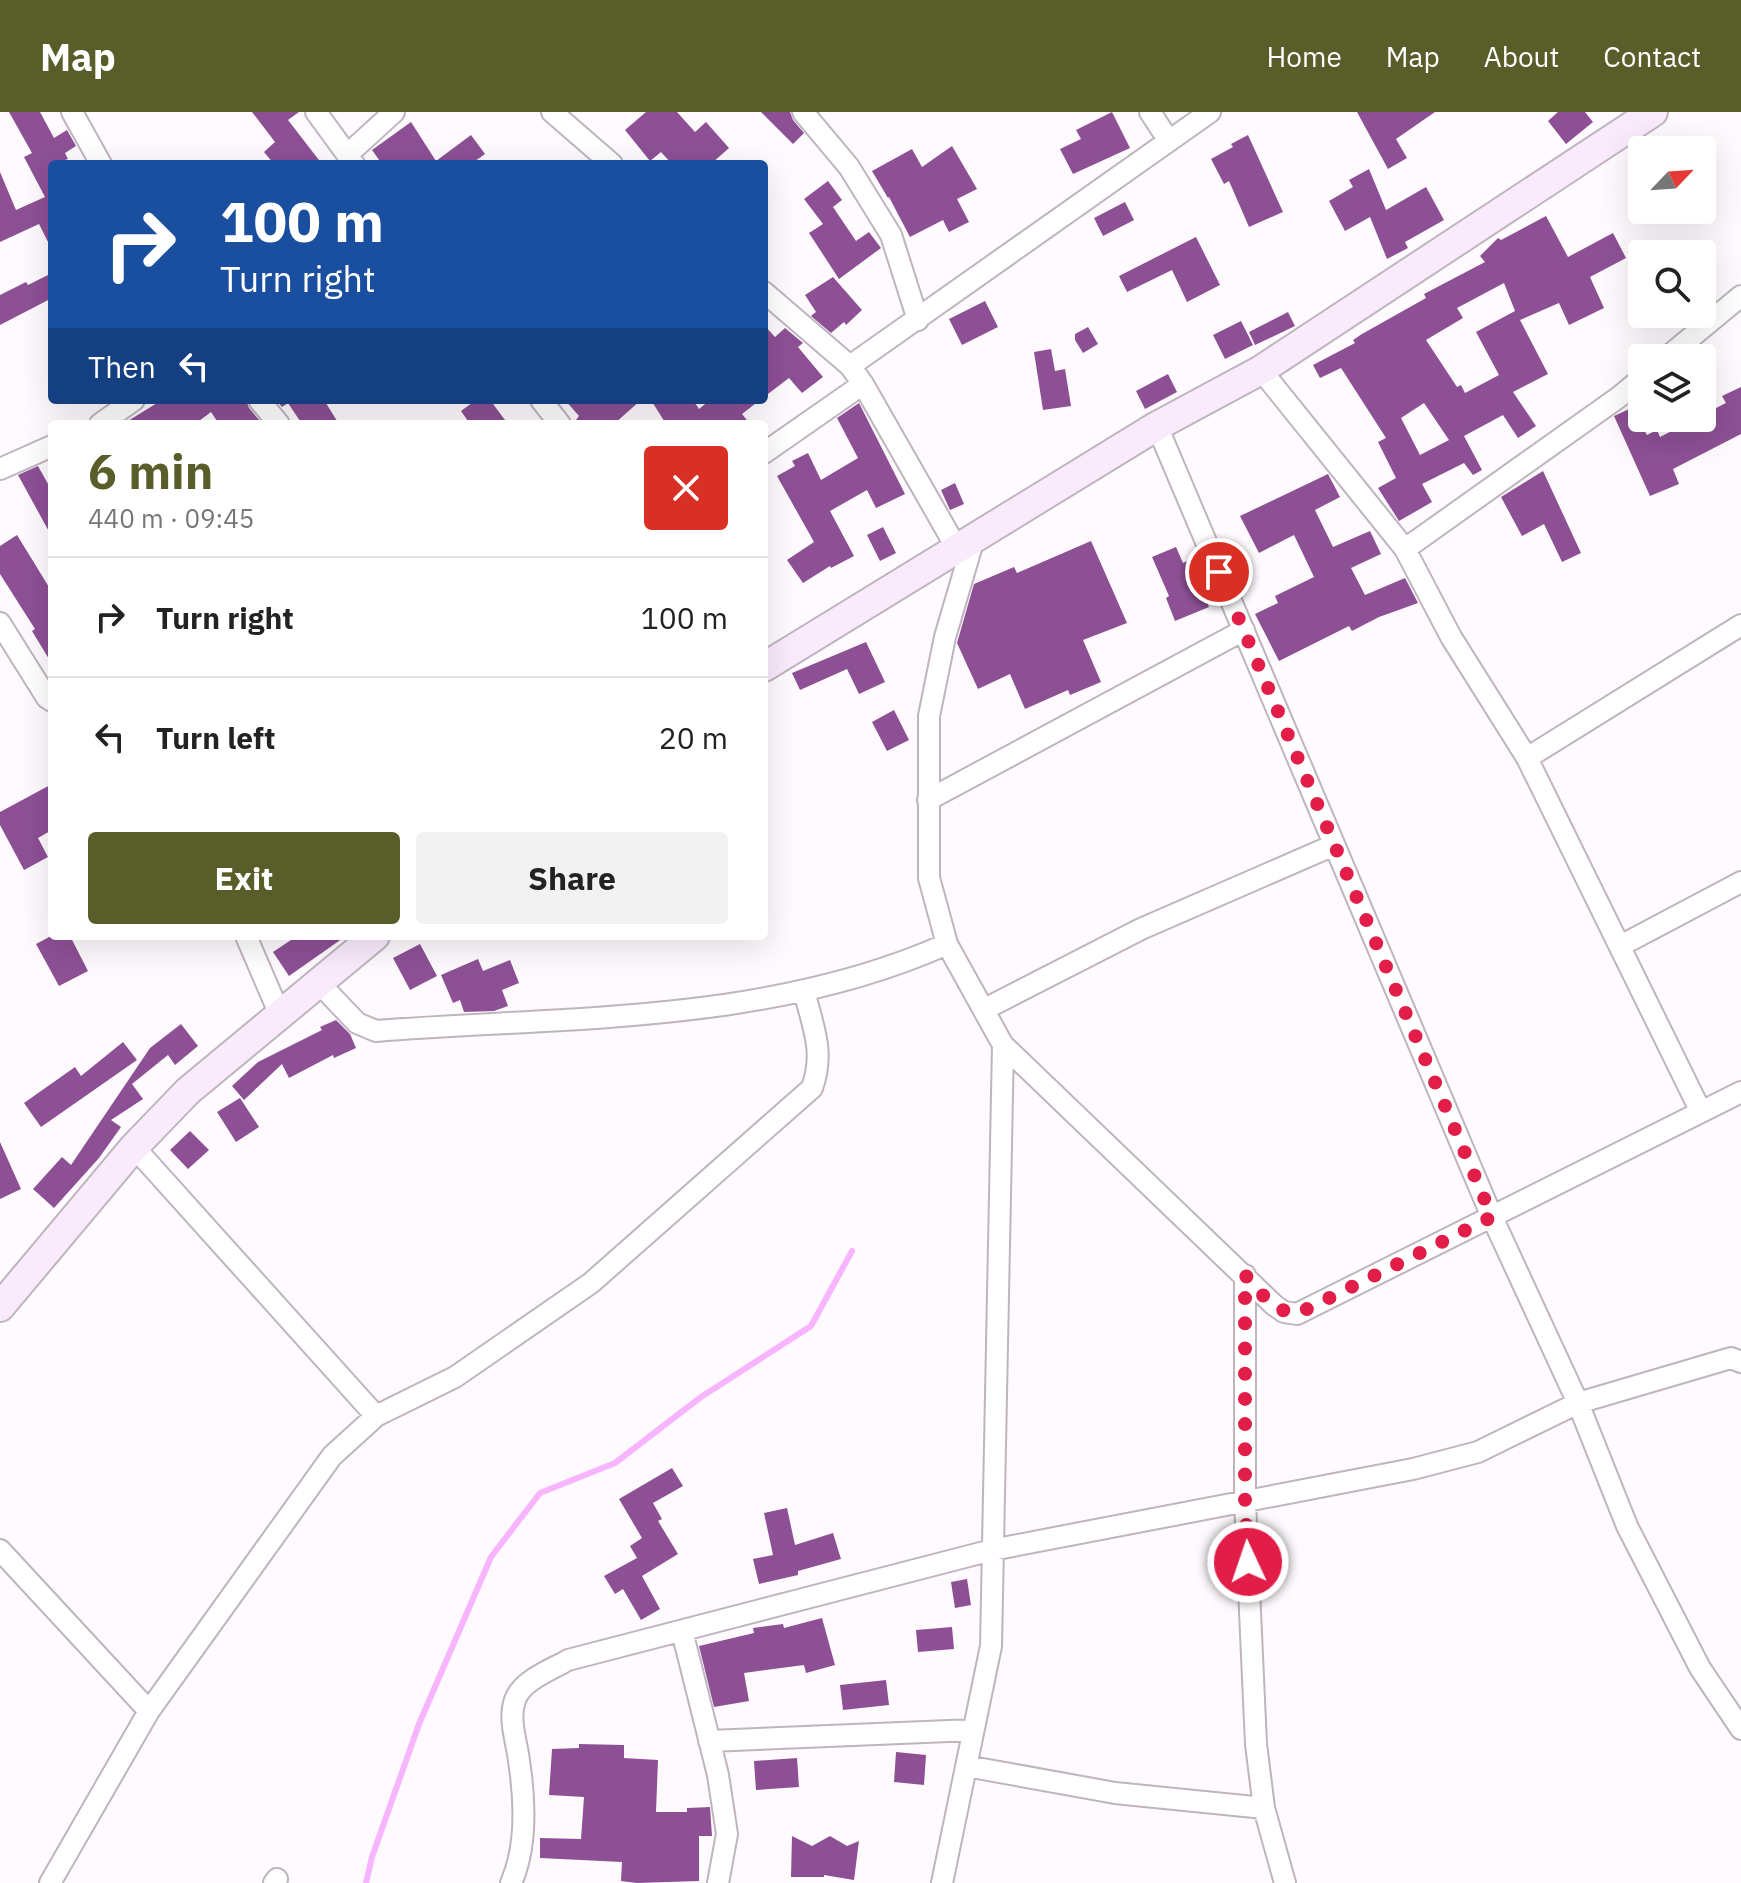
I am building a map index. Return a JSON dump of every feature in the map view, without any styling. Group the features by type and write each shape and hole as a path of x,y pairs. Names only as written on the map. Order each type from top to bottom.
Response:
{"street":[{"path":"72,112 99,160"},
{"path":"316,112 351,159 394,112"},
{"path":"552,112 607,160"},
{"path":"803,112 849,167 891,235 918,320"},
{"path":"1150,112 1169,141"},
{"path":"850,366 1210,112"},
{"path":"768,665 1157,426 1261,370 1653,112"},
{"path":"768,295 850,366 966,541 929,716 929,878 947,944 1003,1045 1274,1305 1284,1312 1297,1314 1741,1092"},
{"path":"1683,344 1741,296"},
{"path":"1261,370 1405,549 1451,637 1527,758 1701,1112"},
{"path":"768,450 863,384"},
{"path":"1405,549 1628,390"},
{"path":"106,420 128,404"},
{"path":"262,404 276,420"},
{"path":"544,404 557,420"},
{"path":"1157,426 1492,1217 1578,1403 1627,1526 1700,1668 1741,1729"},
{"path":"0,469 48,448"},
{"path":"0,623 48,699"},
{"path":"1527,758 1741,625"},
{"path":"928,800 1244,630"},
{"path":"985,1009 1141,929 1334,845"},
{"path":"1620,946 1741,882"},
{"path":"248,940 280,1015"},
{"path":"0,1307 134,1147 188,1091 370,940"},
{"path":"319,983 357,1023 376,1031 658,1015 804,991 902,965 947,944"},
{"path":"50,1883 149,1711 332,1456 376,1416 455,1377 591,1283 812,1088 819,1069 817,1040 804,991"},
{"path":"942,1883 991,1646 1003,1045"},
{"path":"134,1147 376,1416"},
{"path":"1245,1275 1245,1501 1256,1744 1264,1808 1285,1883"},
{"path":"511,1883 518,1867 524,1800 512,1718 515,1698 534,1678 568,1660 992,1550 1413,1469 1478,1452 1578,1403 1731,1358 1741,1362"},
{"path":"0,1550 149,1711"},
{"path":"682,1631 718,1775 727,1834 718,1883"},
{"path":"709,1741 973,1730"},
{"path":"966,1766 1115,1793 1264,1808"}],"building":[{"path":"9,112 40,112 54,138 67,130 76,146 65,153 68,159 48,160 48,242 39,224 0,242 0,172 16,210 45,197 24,157 32,153"},
{"path":"252,112 299,112 288,120 319,160 271,160 264,152 275,142"},
{"path":"646,112 677,112 695,132 706,122 729,148 716,160 668,160 661,152 649,160 625,130"},
{"path":"761,112 790,112 804,133 793,144"},
{"path":"1112,112 1130,148 1073,174 1060,149 1081,139 1076,130"},
{"path":"1357,112 1435,112 1396,139 1407,158 1388,169"},
{"path":"1558,112 1585,112 1593,122 1566,144 1548,121"},
{"path":"411,122 435,160 379,160 372,150"},
{"path":"471,135 485,154 477,160 437,160"},
{"path":"1248,135 1283,212 1249,227 1229,181 1224,184 1211,159"},
{"path":"952,146 977,189 957,199 969,222 949,232 943,220 910,237 872,171 912,149 922,167"},
{"path":"1369,169 1386,210 1426,187 1444,220 1405,242 1408,248 1387,259 1370,217 1345,231 1329,201 1353,187 1349,180"},
{"path":"828,181 842,200 833,207 856,241 869,232 881,248 839,279 809,233 823,224 804,199"},
{"path":"1125,202 1134,220 1103,236 1094,218"},
{"path":"1546,216 1568,257 1613,233 1626,258 1590,277 1604,308 1569,325 1559,303 1520,320 1548,374 1513,392 1536,426 1518,438 1503,415 1464,436 1482,470 1473,475 1464,463 1422,484 1432,502 1399,521 1378,488 1396,478 1378,442 1386,438 1341,368 1320,378 1313,365 1355,343 1353,340 1362,334 1426,298 1424,294 1485,262 1480,256 1498,238 1501,240","holes":["1504,283 1515,311 1476,332 1499,375 1465,393 1461,385 1457,387 1426,340 1463,318 1457,308","1424,403 1449,440 1420,455 1401,418"]},
{"path":"1196,237 1220,285 1187,302 1172,270 1127,292 1119,276"},
{"path":"48,275 48,300 0,325 0,295 26,282 28,285"},
{"path":"833,277 862,310 846,325 844,322 831,333 811,316 816,312 805,295"},
{"path":"985,301 998,327 962,345 949,319"},
{"path":"1288,312 1295,326 1255,345 1249,332"},
{"path":"1241,321 1253,345 1225,359 1213,335"},
{"path":"1088,327 1098,344 1083,353 1075,334"},
{"path":"785,328 803,343 798,347 823,377 802,393 789,378 768,394 768,329 775,337"},
{"path":"1051,349 1055,371 1065,369 1071,406 1043,410 1034,352"},
{"path":"1168,374 1177,392 1145,409 1136,391"},
{"path":"1741,387 1741,434 1673,469 1679,484 1650,496 1614,416 1628,410 1628,432 1645,432 1647,435 1653,432 1658,432 1660,437 1670,432 1716,432 1716,408 1726,403 1722,396"},
{"path":"859,403 905,494 876,508 867,490 830,511 854,556 803,583 787,560 814,542 777,476 795,466 792,461 808,453 821,480 858,458 837,418"},
{"path":"156,404 248,404 259,420 216,420 211,412 200,420 130,420"},
{"path":"289,404 326,404 336,420 299,420"},
{"path":"471,404 493,404 505,420 467,420 461,411"},
{"path":"568,404 636,404 618,420 576,420 579,416"},
{"path":"654,404 696,404 699,409 705,404 755,404 742,414 747,420 664,420"},
{"path":"38,466 48,484 48,530 18,475"},
{"path":"1543,471 1581,553 1562,562 1544,524 1522,536 1501,497"},
{"path":"1328,474 1340,497 1315,510 1333,547 1370,531 1381,554 1351,568 1365,595 1405,578 1418,603 1352,631 1349,626 1279,661 1255,614 1278,603 1275,596 1314,577 1294,535 1259,553 1240,516"},
{"path":"955,483 964,504 950,510 941,490"},
{"path":"883,527 896,553 880,561 867,535"},
{"path":"17,535 48,585 48,657 32,631 35,629 0,574 0,546"},
{"path":"1091,541 1127,623 1083,640 1101,682 1070,695 1068,690 1025,709 1010,674 978,689 957,643 974,584 1014,567 1017,573"},
{"path":"1176,547 1183,563 1196,557 1205,577 1198,580 1209,607 1175,621 1166,598 1169,596 1152,557"},
{"path":"866,642 885,682 859,694 847,669 800,690 792,673"},
{"path":"894,710 909,740 887,751 872,722"},
{"path":"48,786 48,832 38,838 48,857 24,870 0,825 0,812"},
{"path":"48,938 72,940 88,971 59,986 36,944"},
{"path":"291,940 340,940 289,976 273,952"},
{"path":"420,944 437,976 410,990 393,958"},
{"path":"478,959 483,971 510,960 519,983 502,990 508,1006 494,1011 464,1012 460,1000 453,1003 441,975"},
{"path":"336,1020 350,1034 356,1048 334,1058 333,1055 289,1078 282,1064 244,1100 232,1086 258,1062"},
{"path":"181,1024 198,1046 175,1065 168,1055 132,1084 143,1099 111,1120 121,1127 99,1158 54,1208 33,1189 62,1157 71,1165 150,1048"},
{"path":"123,1042 137,1060 41,1127 24,1103 75,1067 81,1076"},
{"path":"240,1098 259,1127 236,1142 217,1112"},
{"path":"190,1131 209,1150 188,1169 170,1150"},
{"path":"0,1142 21,1189 0,1199"},
{"path":"672,1468 683,1486 653,1503 662,1519 658,1521 678,1554 642,1576 660,1609 641,1620 623,1589 615,1594 604,1576 637,1558 630,1546 642,1538 619,1499"},
{"path":"787,1508 795,1545 833,1533 841,1559 798,1571 798,1575 759,1584 753,1559 773,1555 764,1513"},
{"path":"967,1579 971,1605 955,1608 951,1582"},
{"path":"822,1618 835,1665 806,1673 804,1665 744,1673 749,1701 714,1707 699,1646 754,1633 753,1628 783,1624 784,1628"},
{"path":"952,1627 954,1649 918,1652 916,1630"},
{"path":"886,1680 889,1705 843,1710 840,1685"},
{"path":"579,1744 624,1745 624,1758 658,1760 656,1812 687,1812 687,1808 710,1807 712,1836 699,1836 699,1881 621,1881 622,1862 540,1858 540,1838 581,1839 584,1797 549,1795 552,1749 579,1748"},
{"path":"896,1752 926,1755 924,1785 894,1782"},
{"path":"797,1758 799,1787 756,1790 754,1761"},
{"path":"792,1836 812,1846 830,1836 847,1846 859,1841 854,1880 824,1875 791,1877"}],"waterway":[{"path":"366,1883 372,1857 419,1724 491,1557 540,1493 615,1463 701,1397 811,1326 852,1251"}],"route":[{"path":"1219,572 1492,1217 1297,1314 1284,1312 1274,1305 1245,1275 1248,1562"}]}
